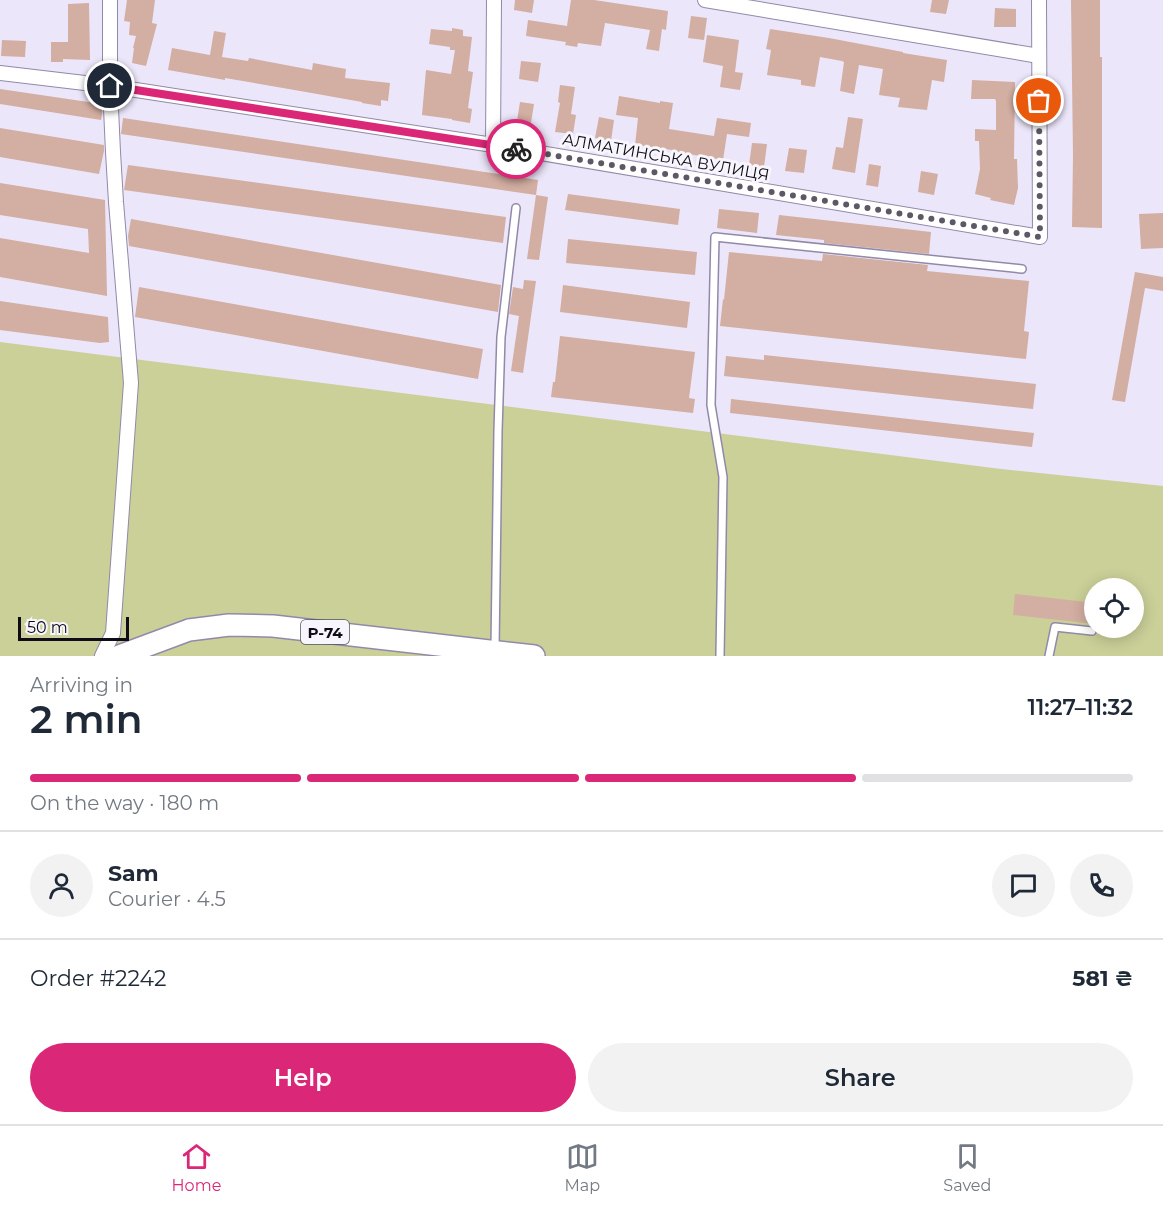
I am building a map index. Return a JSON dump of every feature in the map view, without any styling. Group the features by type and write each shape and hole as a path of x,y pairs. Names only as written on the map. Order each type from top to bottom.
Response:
{"main road":[{"name":"Р-74","path":"119,656 189,630 229,625 273,626 534,656"}],"street":[{"path":"102,656 113,633 131,383 116,202 110,86 110,0"},
{"path":"493,145 494,0"},
{"path":"705,0 1039,56 1039,0"},
{"name":"АЛМАТИНСЬКА ВУЛИЦЯ","path":"0,73 110,86 493,145 1040,237 1039,56"}],"lane":[{"path":"495,651 501,338 516,208"},
{"path":"720,656 723,477 711,405 715,237 1022,269"},
{"path":"1049,656 1055,627 1084,630"}],"green space":[{"path":"0,342 1001,469 1163,486 1163,656 0,656"}],"building":[{"path":"127,0 155,0 152,23 157,24 146,66 132,63 136,36 129,35 130,22 124,21"},
{"path":"515,0 534,0 532,13 514,10"},
{"path":"571,0 594,0 668,11 666,30 662,29 659,51 646,49 650,30 605,23 601,46 578,43 577,47 565,45 566,42 526,36 528,20 567,26"},
{"path":"932,0 949,0 946,14 930,12"},
{"path":"1071,0 1100,0 1102,228 1072,227"},
{"path":"89,3 90,60 63,59 63,62 51,62 51,42 68,42 68,4"},
{"path":"995,8 1016,9 1016,27 994,27"},
{"path":"691,16 707,18 704,40 688,38"},
{"path":"452,28 463,30 463,36 472,37 468,71 473,72 468,108 472,109 470,123 422,115 426,70 451,74 455,50 429,44 431,29 452,31"},
{"path":"770,29 947,60 944,82 932,80 927,110 898,107 900,98 879,95 883,69 859,65 854,94 840,91 844,62 842,61 820,57 815,87 801,85 801,80 767,75 771,50 766,49"},
{"path":"214,31 226,33 222,57 248,61 249,58 312,70 313,63 346,69 345,78 390,83 388,101 381,100 381,106 168,70 172,48 210,55"},
{"path":"707,35 739,40 735,72 743,73 740,90 720,87 723,66 703,62"},
{"path":"2,40 26,41 25,57 1,56"},
{"path":"521,61 541,63 538,82 519,79"},
{"path":"972,80 1015,82 1014,159 1017,159 1018,188 1014,205 975,194 980,169 979,141 975,141 975,129 996,130 996,101 995,99 971,99"},
{"path":"560,85 575,87 571,114 576,115 573,134 555,132 560,103 558,102"},
{"path":"0,89 102,104 101,120 0,104"},
{"path":"619,96 673,103 669,129 714,136 717,118 751,123 749,137 727,134 723,160 635,145 638,118 616,115"},
{"path":"520,102 534,104 530,129 516,127"},
{"path":"599,117 614,120 611,141 595,138"},
{"path":"848,117 863,119 855,173 832,169 836,147 843,148"},
{"path":"123,118 538,180 536,195 121,134"},
{"path":"0,128 104,145 99,174 0,157"},
{"path":"752,143 767,144 764,167 749,165"},
{"path":"789,148 807,150 804,173 785,171"},
{"path":"869,164 881,166 878,187 866,185"},
{"path":"128,165 506,217 503,243 124,190"},
{"path":"921,171 938,174 934,195 918,192"},
{"path":"0,183 105,200 107,296 0,277 0,238 89,253 88,229 0,215"},
{"path":"568,194 680,209 678,225 565,210"},
{"path":"536,195 548,197 539,260 527,259"},
{"path":"719,209 759,213 757,233 717,228"},
{"path":"1163,213 1163,248 1141,249 1139,214"},
{"path":"779,215 931,232 929,254 824,243 824,240 776,235"},
{"path":"131,219 501,285 498,312 129,246"},
{"path":"568,239 697,252 695,275 566,263"},
{"path":"729,252 822,261 823,254 928,265 927,271 1029,281 1024,331 1029,332 1026,359 720,326"},
{"path":"1135,272 1163,277 1163,291 1145,288 1125,402 1112,400"},
{"path":"524,280 536,281 523,373 511,371 519,316 509,314 513,287 523,289"},
{"path":"563,285 690,302 687,328 560,312"},
{"path":"139,287 483,349 478,379 135,317"},
{"path":"0,301 108,317 109,342 100,343 0,330"},
{"path":"560,336 695,352 689,398 695,399 693,413 551,397"},
{"path":"764,355 1036,384 1033,409 724,376 726,356 764,360"},
{"path":"731,399 1034,433 1032,447 730,413"},
{"path":"1015,594 1084,602 1084,623 1013,615"}],"way so far":[{"path":"516,149 1040,237 1039,101"}],"route":[{"path":"110,86 516,149"}]}
